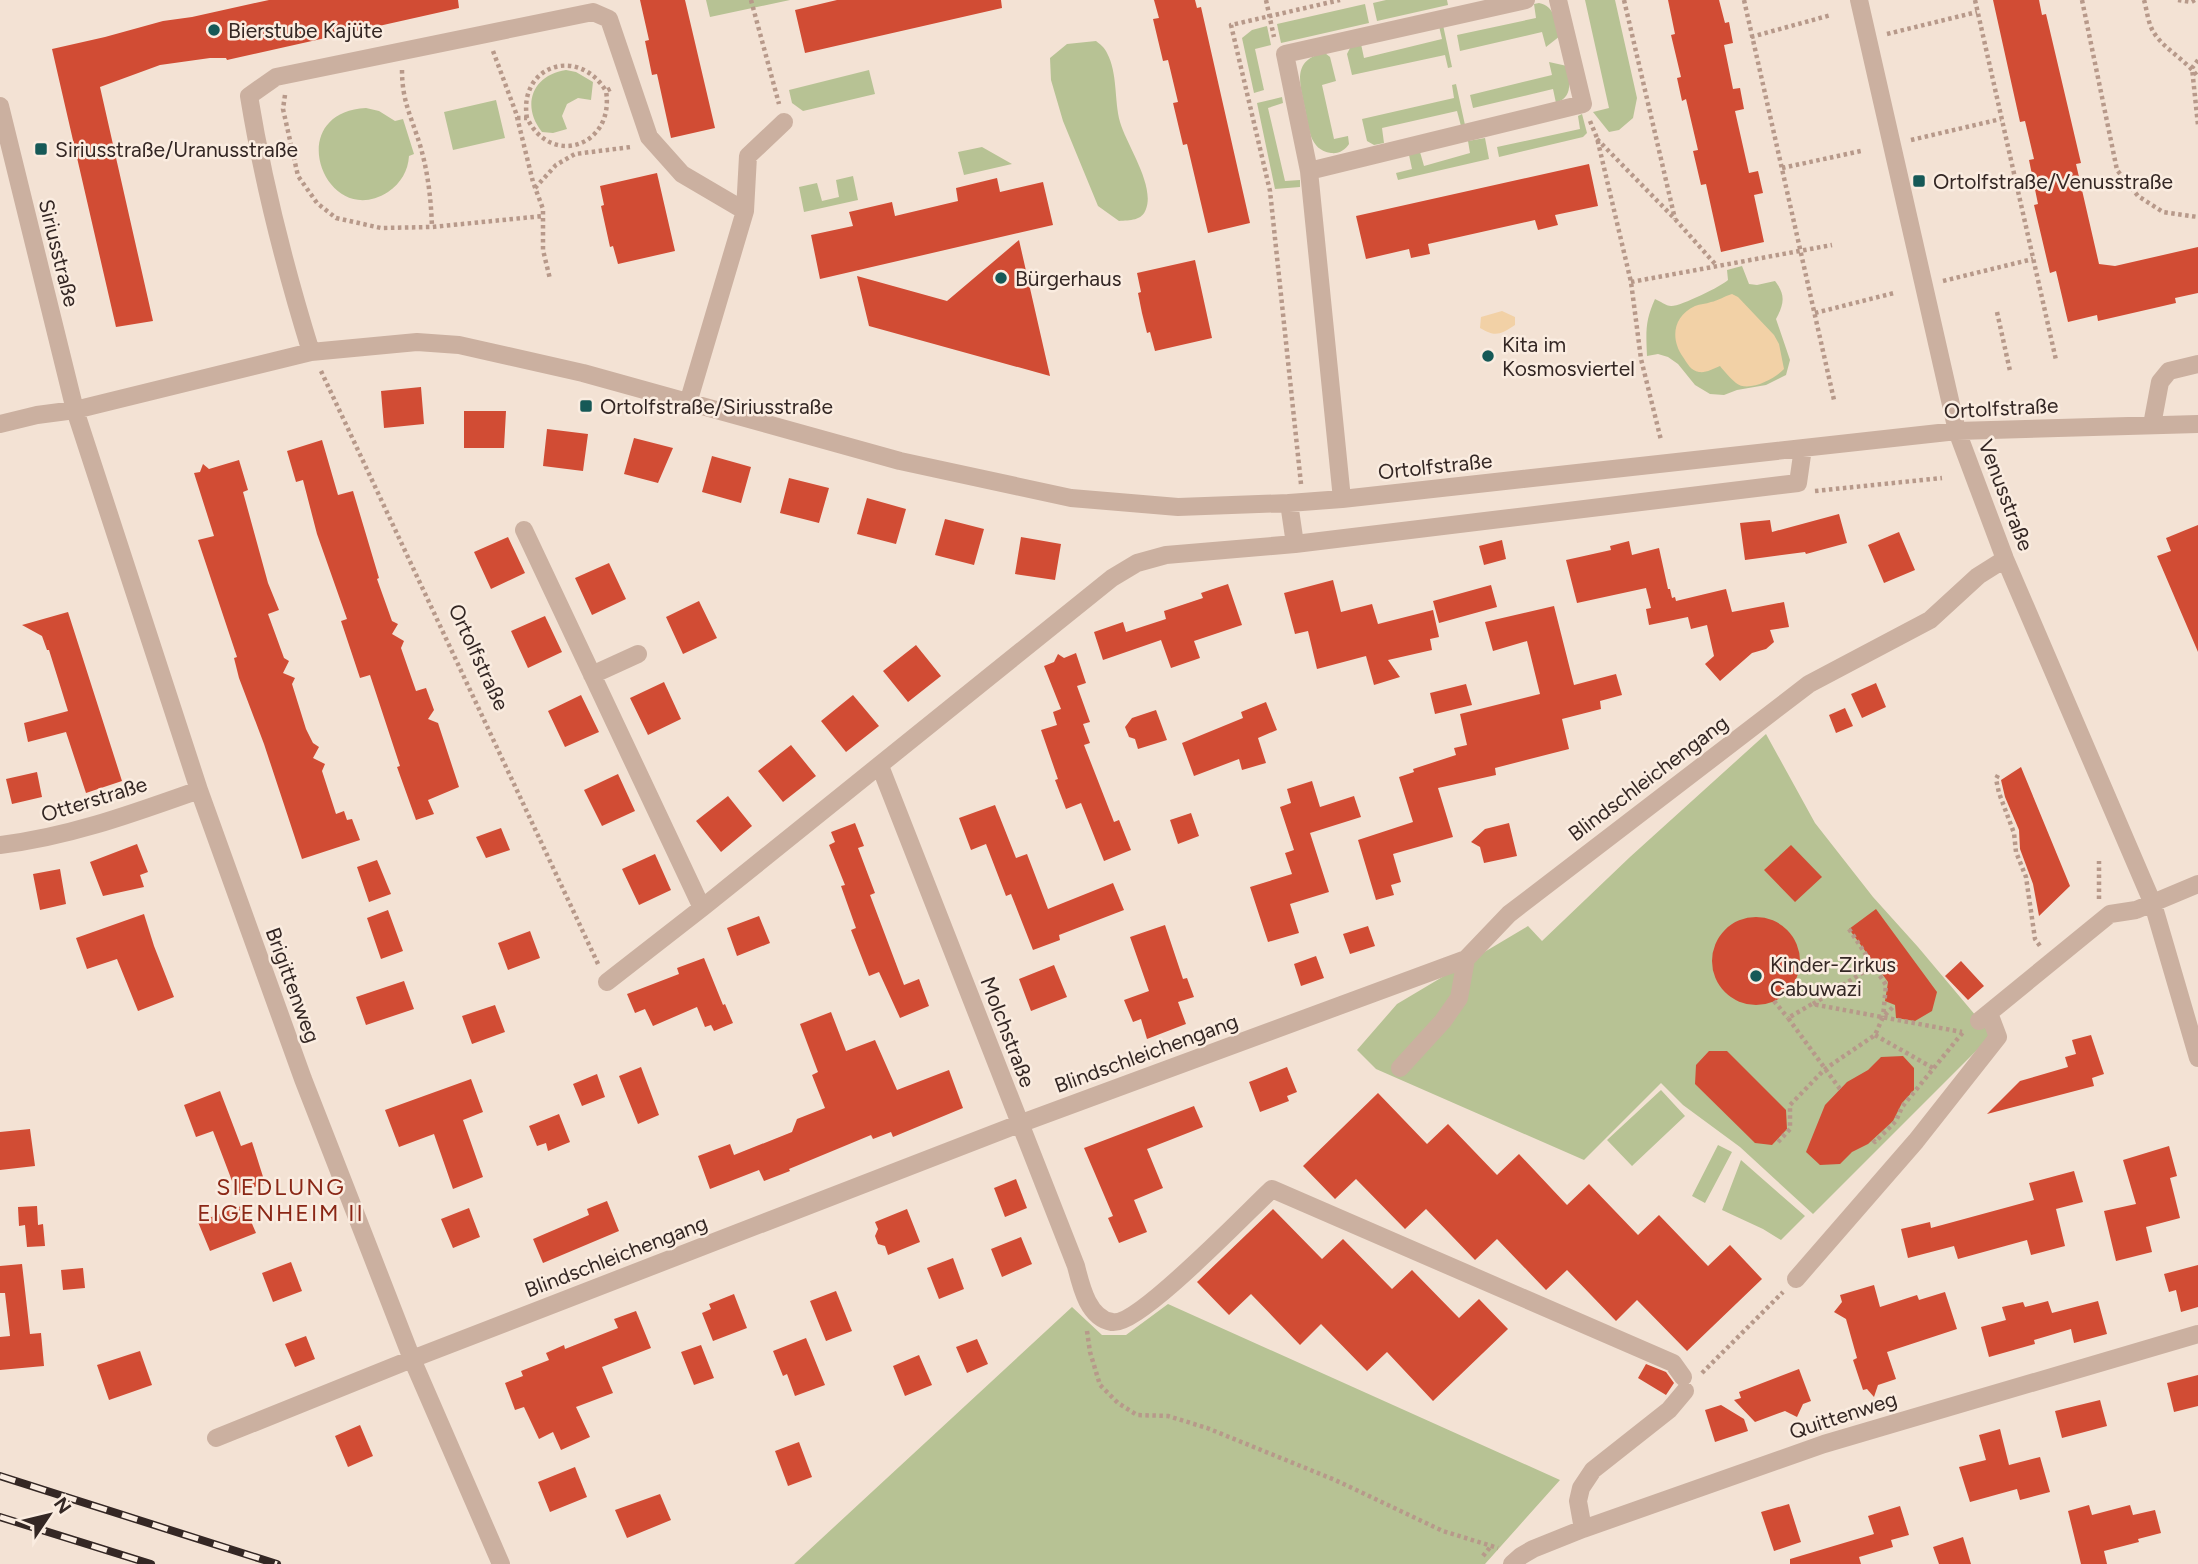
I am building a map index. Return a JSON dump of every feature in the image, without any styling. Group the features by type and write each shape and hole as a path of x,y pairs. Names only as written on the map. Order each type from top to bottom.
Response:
{"street":[{"path":"1342,499 1309,171 1285,54 1526,0"},
{"path":"1309,171 1583,104 1558,0"},
{"name":"Venusstraße","path":"1859,0 1957,431 2005,559 2152,904 2198,1058"},
{"path":"311,352 257,149 249,96 276,77 593,12 609,19 649,137 682,174 745,211"},
{"name":"Siriusstraße","path":"0,106 75,410"},
{"path":"688,403 745,211 748,156 784,122"},
{"name":"Ortolfstraße","path":"0,424 75,410 311,352 417,342 459,345 549,365 900,461 1071,498 1178,508 1342,499 1957,431 2198,424"},
{"path":"2152,425 2160,382 2169,371 2198,364"},
{"name":"Brigittenweg","path":"75,410 199,790 303,1079 412,1359 501,1564"},
{"path":"607,982 1112,578 1138,563 1166,555 1295,544 1798,483 1803,448"},
{"path":"1289,503 1295,544"},
{"path":"524,530 702,908"},
{"name":"Blindschleichengang","path":"216,1438 412,1359 1019,1124 1466,959 1509,914 1809,684 1930,620 1978,576 2005,559"},
{"path":"592,675 638,654"},
{"name":"Molchstraße","path":"880,766 1076,1266 1083,1292 1095,1313 1111,1322 1122,1321 1149,1305 1272,1189 1673,1363 1684,1384"},
{"name":"Otterstraße","path":"0,845 43,839 84,829 199,790"},
{"path":"1796,1279 1916,1141 1998,1037 1984,1017 2110,914 2136,910 2198,884"},
{"path":"1400,1068 1443,1021 1459,998 1466,959"},
{"name":"Quittenweg","path":"1513,1564 1533,1549 1583,1529 1824,1444 2198,1334"},
{"path":"1583,1529 1578,1501 1581,1488 1593,1470 1669,1409 1684,1384"}],"path":[{"path":"751,0 784,122"},
{"path":"1266,0 1276,45 1285,54"},
{"path":"1301,478 1270,191 1231,25 1340,0"},
{"path":"1624,0 1675,219"},
{"path":"1744,0 1834,400"},
{"path":"1975,0 2056,360"},
{"path":"2083,0 2117,170 2138,196 2163,212 2198,217"},
{"path":"2144,0 2153,32 2192,68 2198,77"},
{"path":"2178,0 2195,0"},
{"path":"1886,34 1977,12"},
{"path":"1751,37 1830,15"},
{"path":"486,34 517,118 543,209 543,250 550,279"},
{"path":"402,51 403,96 420,146 431,197 432,228"},
{"path":"2198,60 2192,68 2198,125"},
{"path":"558,66 581,67 600,81 606,91 606,118 592,137 577,145 565,146 546,141 531,128 525,107 526,96 538,77 558,66"},
{"path":"288,75 283,109 298,176 317,203 336,218 381,228 432,228 543,216"},
{"path":"606,91 629,81"},
{"path":"1583,104 1597,138 1631,282 1641,359 1661,440"},
{"path":"517,118 527,118"},
{"path":"1910,140 2002,119"},
{"path":"1597,138 1716,266"},
{"path":"577,145 582,153"},
{"path":"536,188 555,165 575,154 624,147 657,146"},
{"path":"1782,169 1861,151"},
{"path":"1631,282 1832,245"},
{"path":"1942,281 2033,259"},
{"path":"1815,313 1894,293"},
{"path":"1997,312 2010,370"},
{"name":"Ortolfstraße","path":"311,352 607,982"},
{"path":"1815,491 1942,478"},
{"path":"1998,775 1996,779 1999,793 2026,877 2035,939"},
{"path":"2098,923 2099,861"},
{"path":"1778,1142 1790,1129 1790,1105 1825,1069 1875,1035 1883,1017 1886,985 1849,929"},
{"path":"1788,1018 1873,966"},
{"path":"1774,1001 1840,1088"},
{"path":"1812,1004 1963,1032"},
{"path":"1883,1017 1895,1005"},
{"path":"1873,1140 1875,1142 1896,1121 1902,1107 1963,1032 1984,1017"},
{"path":"1875,1035 1933,1068"},
{"path":"1684,1384 1796,1279"},
{"path":"1083,1292 1090,1352 1100,1385 1118,1403 1137,1415 1168,1416 1207,1428 1335,1480 1443,1531 1490,1546 1483,1556"}],"green space":[{"path":"706,0 790,0 710,17"},
{"path":"1386,0 1447,0 1448,5 1377,21 1373,3"},
{"path":"1585,0 1615,0 1637,98 1633,118 1619,130 1609,132 1593,112 1609,108"},
{"path":"1539,3 1552,11 1560,36 1546,47 1542,32 1460,51 1457,35 1536,18 1534,4"},
{"path":"1365,4 1369,23 1281,43 1277,24"},
{"path":"1443,25 1452,67 1448,68 1445,55 1352,75 1347,54 1351,46 1361,44 1364,58 1442,39 1439,26"},
{"path":"1267,26 1271,45 1255,49 1264,90 1254,93 1242,38 1252,30"},
{"path":"1096,41 1105,49 1110,61 1120,122 1147,189 1148,199 1144,213 1131,220 1119,221 1098,206 1063,121 1051,80 1050,58 1067,44"},
{"path":"1325,53 1330,57 1336,81 1322,85 1334,139 1348,136 1349,144 1342,151 1334,153 1318,147 1311,137 1300,82 1302,67 1307,61"},
{"path":"1549,62 1567,66 1569,88 1562,100 1556,103 1553,89 1473,108 1470,95 1552,75"},
{"path":"566,70 576,72 593,82 591,100 578,98 567,104 562,116 567,129 553,133 542,132 532,112 533,93 545,78"},
{"path":"869,70 875,94 803,111 792,103 789,90"},
{"path":"1456,84 1465,125 1461,126 1457,111 1382,128 1384,143 1374,145 1367,141 1362,119 1454,98 1452,85"},
{"path":"1282,97 1283,103 1268,108 1285,181 1300,180 1300,187 1275,189 1257,103"},
{"path":"496,100 505,138 453,150 444,112"},
{"path":"366,108 379,111 395,121 403,119 414,154 409,156 405,172 397,185 388,192 366,200 346,196 331,184 322,167 319,147 324,129 340,115"},
{"path":"1582,114 1587,133 1583,137 1499,157 1497,147 1580,129 1578,116"},
{"path":"1485,138 1489,159 1398,180 1396,173 1412,169 1409,155 1420,152 1424,166 1470,153 1468,141"},
{"path":"982,147 1012,164 964,175 958,152"},
{"path":"853,176 858,200 804,212 799,187 817,183 822,201 839,197 836,180"},
{"path":"1742,266 1749,284 1775,281 1779,286 1783,300 1776,319 1790,360 1786,375 1766,385 1724,395 1710,394 1695,385 1678,364 1668,357 1658,354 1647,356 1649,314 1655,299 1669,306 1682,303 1724,283 1728,280 1727,270"},
{"name":"Kinder-Zirkus Cabuwazi","path":"1766,734 1815,823 1873,897 1992,1035 1813,1214 1740,1147 1683,1105 1661,1083 1584,1160 1376,1069 1357,1050 1397,1004 1528,926 1542,941"},
{"path":"1661,1090 1685,1116 1632,1166 1607,1140"},
{"path":"1718,1145 1732,1152 1705,1203 1692,1196"},
{"path":"1741,1160 1805,1216 1781,1240 1722,1210"},
{"path":"1168,1304 1560,1480 1485,1564 794,1564 1072,1307 1102,1335 1126,1335"}],"sand":[{"path":"1732,294 1774,335 1779,344 1784,369 1754,386 1741,386 1720,366 1704,372 1694,370 1676,343 1678,322 1688,310"},
{"path":"1502,311 1515,317 1515,325 1498,334 1480,328 1481,317"}],"building":[{"path":"269,0 458,0 459,8 227,60 210,58 160,65 100,87 153,321 116,327 52,49 163,21"},
{"path":"640,0 685,0 715,128 671,138 657,74 652,75 645,41 649,40"},
{"path":"837,0 1001,0 1002,8 805,53 795,10"},
{"path":"1154,0 1195,0 1197,8 1201,7 1250,223 1208,233 1187,144 1183,145 1173,103 1178,102 1168,60 1163,61 1153,19 1159,18"},
{"path":"1668,0 1719,0 1725,23 1729,22 1733,43 1724,45 1733,89 1740,88 1744,109 1735,111 1749,173 1758,171 1763,193 1754,195 1764,242 1721,252 1706,184 1701,185 1693,151 1698,150 1686,99 1682,101 1677,78 1681,77 1671,35 1675,34"},
{"path":"1993,0 2039,0 2042,15 2046,14 2081,163 2076,164 2099,264 2115,266 2198,247 2198,293 2175,298 2176,303 2098,321 2097,315 2068,322 2056,271 2050,273 2034,205 2038,204 2029,160 2034,159 2025,121 2020,122"},
{"path":"1589,164 1598,206 1555,215 1558,225 1538,230 1535,220 1428,244 1430,254 1411,258 1409,249 1366,259 1356,216"},
{"path":"657,173 675,251 618,264 613,246 610,247 601,206 604,205 600,186"},
{"path":"997,178 1000,192 1043,182 1053,225 820,279 811,235 853,226 849,212 892,202 895,216 958,201 956,188"},
{"path":"1019,240 1050,376 869,326 857,276 947,301"},
{"path":"1195,260 1212,338 1155,351 1142,313 1137,273"},
{"path":"421,387 424,424 384,428 381,391"},
{"path":"464,411 506,411 504,448 464,448"},
{"path":"547,429 588,434 583,471 543,466"},
{"path":"634,438 673,448 658,483 624,474"},
{"path":"322,440 338,495 353,491 379,578 377,579 392,621 398,624 392,634 404,641 401,648 416,691 426,688 434,710 428,719 438,723 459,787 428,800 434,814 416,820 370,675 360,678 341,621 347,619 317,534 303,480 296,482 287,451"},
{"path":"712,456 751,467 741,503 702,492"},
{"path":"239,460 248,490 243,492 268,583 279,610 268,614 284,658 289,661 283,673 295,678 292,684 306,729 313,743 319,747 313,758 325,764 322,771 336,814 344,811 347,820 352,819 360,840 302,859 239,678 234,658 237,657 198,540 214,536 194,473 200,472 203,464 209,469"},
{"path":"789,478 829,488 819,523 780,513"},
{"path":"867,498 906,509 896,544 857,534"},
{"path":"1839,514 1847,543 1806,554 1745,560 1740,523 1770,520 1772,532"},
{"path":"945,519 984,529 974,565 935,555"},
{"path":"2198,525 2198,652 2157,556 2171,551 2166,538"},
{"path":"1899,532 1915,570 1884,583 1868,545"},
{"path":"508,537 525,573 491,589 474,552"},
{"path":"1021,537 1061,544 1055,580 1015,574"},
{"path":"1502,540 1506,559 1484,565 1479,546"},
{"path":"1629,541 1632,555 1659,548 1668,589 1676,601 1726,589 1732,612 1784,602 1789,627 1770,630 1774,642 1766,649 1752,653 1720,681 1705,664 1714,656 1707,625 1691,629 1688,617 1649,625 1646,609 1651,608 1646,588 1577,603 1566,560 1611,550 1610,546"},
{"path":"609,563 626,599 592,615 575,578"},
{"path":"1333,580 1341,612 1372,604 1378,624 1433,610 1439,637 1430,639 1432,650 1388,660 1400,677 1374,685 1366,656 1317,669 1308,631 1295,634 1284,593"},
{"path":"1228,584 1242,625 1194,641 1200,658 1171,668 1161,640 1103,660 1094,632 1123,622 1126,632 1166,619 1164,611 1203,598 1201,593"},
{"path":"1491,585 1497,607 1439,623 1433,601"},
{"path":"699,601 717,638 683,654 666,617"},
{"path":"1554,606 1574,685 1616,674 1622,695 1600,701 1601,709 1562,719 1569,749 1495,768 1496,775 1438,788 1453,837 1393,854 1401,882 1391,885 1394,895 1376,900 1358,840 1413,822 1399,777 1414,772 1413,769 1456,755 1454,748 1467,745 1460,714 1540,694 1527,641 1493,651 1485,622"},
{"path":"68,612 122,781 86,793 66,732 28,742 24,723 68,711 42,636 22,625"},
{"path":"545,616 562,652 528,668 511,631"},
{"path":"916,645 941,676 908,702 883,671"},
{"path":"1076,653 1086,683 1077,686 1090,722 1083,724 1090,743 1084,745 1114,822 1119,820 1131,850 1104,861 1081,803 1066,809 1041,730 1057,725 1053,712 1061,709 1044,666 1054,662 1058,654 1064,658"},
{"path":"664,682 681,719 648,735 630,698"},
{"path":"1876,683 1886,707 1862,718 1851,694"},
{"path":"1466,684 1472,705 1435,714 1430,693"},
{"path":"581,695 599,732 565,747 548,711"},
{"path":"853,695 879,726 846,752 821,721"},
{"path":"1266,702 1277,730 1258,738 1266,763 1242,770 1239,759 1194,776 1182,743 1243,718 1241,712"},
{"path":"1845,708 1853,726 1836,733 1829,715"},
{"path":"1156,710 1167,740 1138,749 1135,739 1129,737 1125,727 1132,718"},
{"path":"791,745 816,776 783,802 758,771"},
{"path":"2021,767 2070,886 2039,916 2033,884 2020,849 2019,830 2001,780"},
{"path":"37,772 42,797 12,804 6,779"},
{"path":"618,774 635,811 602,826 584,790"},
{"path":"1312,781 1320,807 1354,796 1361,817 1310,833 1329,892 1290,904 1299,933 1268,942 1250,887 1292,874 1285,853 1294,850 1280,807 1291,803 1287,789"},
{"path":"728,796 752,826 721,852 696,821"},
{"path":"995,805 1016,858 1027,854 1048,909 1113,883 1124,910 1059,935 1060,940 1033,950 1011,894 1006,896 986,844 971,850 959,818"},
{"path":"1191,813 1199,836 1178,844 1170,820"},
{"path":"855,823 864,846 858,848 875,893 870,895 904,985 919,979 929,1006 900,1018 879,972 869,976 851,930 856,928 841,886 845,885 829,845 835,842 831,832"},
{"path":"1509,823 1517,856 1484,863 1480,847 1471,842 1485,829"},
{"path":"501,828 510,850 486,858 476,837"},
{"path":"137,844 148,872 140,875 144,887 103,896 90,862"},
{"path":"1791,845 1822,877 1795,902 1764,870"},
{"path":"655,854 671,890 639,905 622,869"},
{"path":"377,860 391,894 369,902 357,867"},
{"path":"60,869 66,904 40,910 33,874"},
{"path":"1876,909 1937,992 1932,1011 1915,1021 1896,1018 1895,1005 1885,1001 1888,982 1849,929"},
{"path":"388,910 403,951 381,959 367,918"},
{"path":"144,914 174,997 138,1011 117,959 87,969 76,938"},
{"path":"759,916 770,943 737,956 727,928"},
{"path":"1756,917 1773,921 1787,930 1796,944 1800,961 1796,978 1787,992 1773,1001 1756,1005 1739,1001 1725,992 1716,978 1712,961 1716,944 1725,930 1739,921"},
{"path":"1165,925 1183,979 1187,978 1194,997 1178,1002 1186,1024 1147,1039 1141,1019 1133,1022 1124,1000 1149,991 1130,937"},
{"path":"1368,926 1375,946 1350,954 1343,934"},
{"path":"530,931 540,958 508,970 498,943"},
{"path":"1316,956 1324,978 1301,986 1294,964"},
{"path":"704,958 733,1023 714,1031 711,1025 705,1027 697,1007 653,1026 645,1009 635,1013 627,994 679,974 677,968"},
{"path":"1961,961 1984,986 1968,1000 1945,976"},
{"path":"1054,965 1067,997 1031,1011 1019,979"},
{"path":"404,981 414,1009 366,1025 356,997"},
{"path":"495,1005 505,1032 472,1044 462,1016"},
{"path":"831,1012 846,1051 875,1040 897,1090 949,1070 963,1108 893,1137 891,1132 873,1139 871,1135 764,1181 759,1170 710,1189 698,1156 730,1144 734,1155 792,1132 797,1119 825,1108 812,1075 818,1072 800,1024"},
{"path":"2091,1035 2104,1074 2092,1078 2094,1086 1987,1114 2020,1081 2068,1067 2065,1057 2076,1054 2072,1040"},
{"path":"1709,1051 1727,1051 1786,1110 1787,1129 1772,1145 1755,1143 1695,1084 1696,1065"},
{"path":"1903,1056 1914,1068 1914,1090 1902,1103 1893,1121 1868,1144 1852,1152 1840,1164 1820,1165 1806,1152 1825,1105 1847,1082 1868,1070 1881,1057"},
{"path":"641,1067 659,1115 638,1124 619,1076"},
{"path":"1287,1067 1297,1092 1287,1096 1289,1101 1260,1112 1249,1082"},
{"path":"597,1074 605,1097 582,1106 573,1084"},
{"path":"471,1079 483,1112 463,1120 483,1177 453,1189 434,1134 399,1147 385,1110"},
{"path":"220,1091 241,1146 252,1142 265,1183 237,1194 213,1131 196,1137 184,1105"},
{"path":"1378,1093 1427,1144 1448,1124 1497,1175 1519,1154 1567,1205 1589,1184 1638,1235 1659,1215 1708,1266 1730,1245 1762,1279 1687,1351 1637,1300 1616,1321 1567,1270 1546,1290 1497,1239 1475,1260 1426,1209 1405,1229 1356,1179 1335,1199 1303,1166"},
{"path":"1194,1106 1203,1127 1147,1149 1163,1188 1134,1200 1147,1232 1119,1243 1108,1218 1113,1216 1084,1148"},
{"path":"559,1114 570,1142 548,1151 546,1143 537,1146 529,1126"},
{"path":"30,1129 35,1166 0,1170 0,1132"},
{"path":"2169,1146 2177,1176 2170,1178 2180,1218 2146,1227 2152,1252 2116,1261 2104,1211 2136,1204 2123,1160"},
{"path":"2074,1171 2083,1202 2056,1209 2065,1246 2031,1255 2027,1240 1958,1259 1954,1246 1908,1258 1901,1229 1930,1222 1931,1228 2034,1200 2029,1183"},
{"path":"1016,1179 1027,1208 1005,1217 994,1188"},
{"path":"607,1201 619,1231 543,1263 533,1239 589,1215 587,1209"},
{"path":"244,1205 256,1233 210,1251 198,1222"},
{"path":"37,1206 38,1225 43,1224 45,1246 27,1247 25,1225 19,1226 18,1207"},
{"path":"469,1208 480,1237 453,1248 441,1219"},
{"path":"907,1209 920,1242 888,1255 885,1246 878,1244 875,1222"},
{"path":"1273,1209 1322,1259 1343,1239 1392,1289 1412,1270 1459,1318 1479,1299 1508,1329 1433,1401 1387,1352 1367,1371 1321,1324 1300,1345 1251,1294 1229,1315 1197,1282"},
{"path":"1021,1237 1032,1264 1002,1277 991,1249"},
{"path":"953,1258 964,1289 939,1299 927,1268"},
{"path":"291,1262 302,1291 273,1302 262,1273"},
{"path":"22,1264 30,1334 41,1333 44,1366 0,1370 0,1337 10,1336 5,1293 0,1293 0,1266"},
{"path":"2198,1265 2198,1307 2181,1312 2176,1290 2169,1292 2164,1274"},
{"path":"83,1268 85,1288 63,1290 61,1270"},
{"path":"1874,1285 1880,1307 1917,1295 1919,1300 1945,1292 1957,1329 1887,1352 1896,1379 1878,1385 1874,1397 1867,1389 1863,1390 1853,1360 1857,1358 1846,1319 1834,1312 1842,1302 1840,1295"},
{"path":"836,1291 852,1331 826,1341 810,1301"},
{"path":"734,1294 747,1328 713,1341 702,1313 711,1309 709,1304"},
{"path":"2048,1301 2052,1313 2098,1301 2107,1334 2074,1343 2071,1329 2034,1340 2035,1344 1989,1357 1981,1327 2006,1320 2002,1307 2023,1302 2025,1307"},
{"path":"636,1311 651,1348 602,1367 613,1393 576,1407 590,1437 561,1450 553,1432 539,1439 524,1407 515,1410 505,1383 523,1376 521,1371 549,1360 546,1353 564,1345 565,1349 618,1328 614,1319"},
{"path":"306,1336 315,1359 295,1367 285,1344"},
{"path":"806,1338 825,1385 795,1396 787,1374 783,1376 773,1351"},
{"path":"977,1339 988,1364 967,1373 956,1347"},
{"path":"701,1345 714,1378 694,1385 681,1352"},
{"path":"140,1351 152,1385 109,1400 97,1365"},
{"path":"919,1355 932,1385 905,1396 893,1366"},
{"path":"1646,1364 1666,1372 1674,1383 1666,1395 1638,1378"},
{"path":"1799,1369 1811,1401 1803,1404 1797,1417 1785,1411 1755,1422 1734,1400 1741,1398 1739,1392"},
{"path":"2198,1375 2198,1406 2174,1412 2167,1383"},
{"path":"2100,1400 2107,1426 2062,1438 2055,1411"},
{"path":"1721,1405 1744,1419 1748,1431 1715,1442 1705,1410"},
{"path":"360,1425 373,1456 348,1467 335,1436"},
{"path":"2000,1429 2009,1465 2040,1457 2050,1492 2020,1500 2017,1489 1970,1502 1959,1467 1986,1460 1979,1435"},
{"path":"799,1442 812,1477 788,1486 775,1451"},
{"path":"575,1467 587,1497 550,1512 538,1482"},
{"path":"660,1494 671,1520 627,1538 615,1510"},
{"path":"1789,1504 1801,1542 1774,1551 1761,1512"},
{"path":"2089,1505 2092,1515 2130,1505 2133,1515 2155,1510 2161,1533 2104,1551 2107,1564 2081,1564 2068,1511"},
{"path":"1900,1506 1909,1535 1891,1540 1893,1547 1859,1557 1861,1564 1790,1564 1790,1559 1874,1534 1868,1516"},
{"path":"1963,1537 1971,1564 1939,1564 1933,1547"}],"railway":[{"path":"0,1476 277,1564"},
{"path":"0,1517 151,1564"}],"place":[{"name":"Bierstube Kajüte","path":"214,30"},
{"name":"Siriusstraße/Uranusstraße","path":"41,149"},
{"name":"Ortolfstraße/Venusstraße","path":"1919,181"},
{"name":"Bürgerhaus","path":"1001,278"},
{"name":"Kita im Kosmosviertel","path":"1488,356"},
{"name":"Ortolfstraße/Siriusstraße","path":"586,406"},
{"name":"Kinder-Zirkus Cabuwazi","path":"1756,976"}],"district":[{"name":"SIEDLUNG EIGENHEIM II","path":"281,1200"}]}
